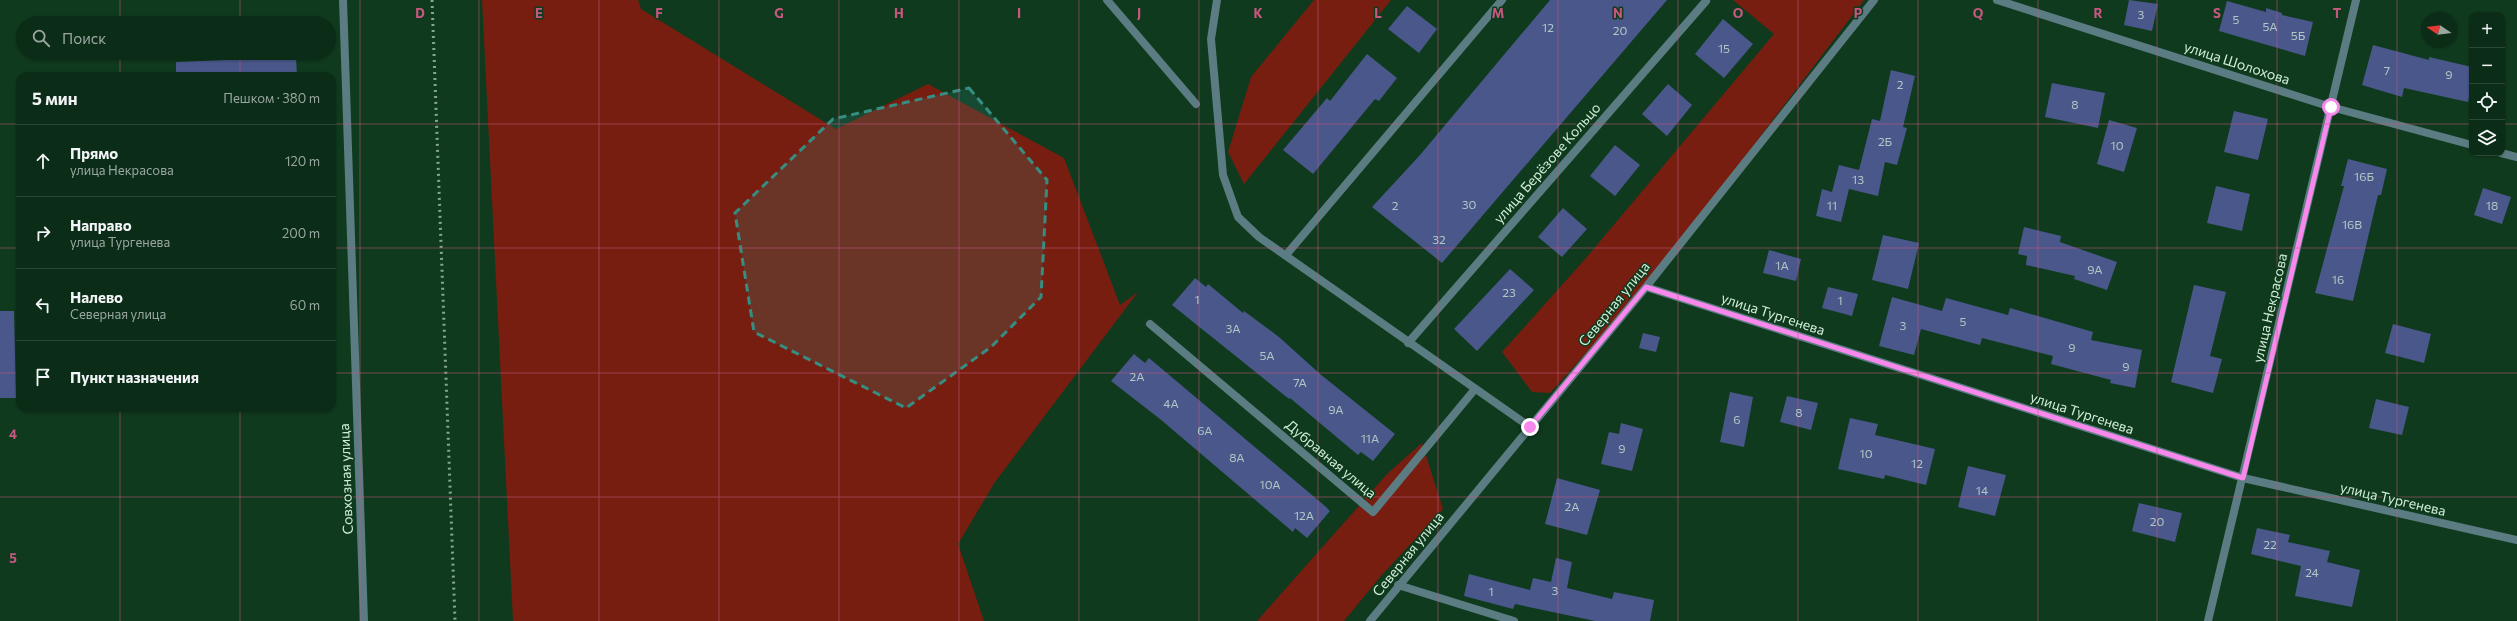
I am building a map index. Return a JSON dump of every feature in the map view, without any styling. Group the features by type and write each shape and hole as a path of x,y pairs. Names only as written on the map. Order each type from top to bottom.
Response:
{"street":[{"name":"Совхозная улица","path":"343,0 364,621"},
{"path":"1107,0 1196,104"},
{"path":"1217,0 1211,39 1223,175 1238,217 1259,237 1408,343 1530,427"},
{"path":"1286,255 1502,0"},
{"name":"Северная улица","path":"1370,621 1398,585 1646,287 1874,0"},
{"name":"улица Шолохова","path":"1997,0 2331,107 2469,144"},
{"name":"улица Некрасова","path":"2208,621 2356,0"},
{"name":"улица Берёзове Кольцо","path":"1408,343 1706,1"},
{"path":"2505,154 2517,157"},
{"name":"улица Тургенева","path":"1646,287 2243,478 2517,540"},
{"name":"Дубравная улица","path":"1150,324 1373,512 1475,389"},
{"path":"1398,585 1514,621"}],"highlighted area":[{"path":"969,88 1047,180 1041,297 991,347 906,408 754,332 735,213 833,119"}],"shaded area":[{"path":"482,0 638,0 641,9 836,129 928,84 1064,158 1120,305 1138,292 995,482 958,544 984,621 513,621"},
{"path":"1314,0 1391,0 1244,184 1228,152 1251,77"},
{"path":"1733,0 1864,0 1646,287 1550,393 1532,392 1502,352 1586,258 1774,34"},
{"path":"1422,443 1443,509 1381,576 1344,621 1257,621 1388,473"}],"building":[{"path":"1550,0 1667,0 1442,263 1372,207 1420,155"},
{"path":"2129,0 2158,4 2152,31 2124,25"},
{"path":"2227,1 2266,12 2266,8 2282,13 2282,15 2313,22 2305,56 2219,31"},
{"path":"1407,6 1437,29 1419,53 1388,29"},
{"path":"1723,19 1753,44 1724,78 1695,54"},
{"path":"2373,45 2429,60 2429,57 2469,66 2468,102 2404,88 2402,97 2362,85"},
{"path":"1367,54 1397,78 1379,101 1375,99 1313,174 1283,150 1327,98 1330,101"},
{"path":"224,60 296,60 297,72 176,72 176,62"},
{"path":"1891,70 1915,76 1903,127 1907,128 1897,165 1885,162 1878,196 1849,189 1841,222 1816,216 1822,189 1832,192 1839,165 1859,170 1872,119 1880,121"},
{"path":"2052,83 2105,93 2098,128 2045,117"},
{"path":"1668,84 1692,105 1667,136 1642,114"},
{"path":"2234,111 2268,119 2258,160 2224,152"},
{"path":"2109,120 2137,128 2124,172 2097,164"},
{"path":"1615,145 1640,165 1615,196 1590,176"},
{"path":"2348,159 2387,169 2381,195 2378,195 2353,301 2315,293 2344,186 2341,186"},
{"path":"2216,186 2250,194 2242,231 2207,223"},
{"path":"2483,188 2511,197 2502,224 2474,215"},
{"path":"1563,208 1587,229 1562,257 1538,237"},
{"path":"2024,227 2061,236 2060,242 2117,262 2107,290 2074,279 2075,276 2026,265 2027,256 2018,254"},
{"path":"1883,235 1919,243 1908,289 1872,280"},
{"path":"1769,250 1801,259 1796,281 1763,273"},
{"path":"1510,269 1534,290 1477,351 1454,329"},
{"path":"1195,278 1206,287 1208,284 1243,313 1244,311 1279,337 1320,374 1395,434 1373,461 1361,452 1358,455 1290,398 1289,399 1172,305"},
{"path":"2194,285 2226,292 2210,356 2222,359 2213,393 2171,382"},
{"path":"1828,287 1858,294 1852,316 1822,308"},
{"path":"1892,297 1942,311 1946,298 2008,315 2010,308 2093,332 2091,340 2142,350 2135,388 2110,383 2111,380 2051,364 2053,356 1982,338 1980,345 1921,329 1914,355 1879,346"},
{"path":"0,311 14,311 16,398 0,398"},
{"path":"2393,324 2431,334 2424,363 2385,353"},
{"path":"1643,333 1660,337 1656,352 1639,348"},
{"path":"1134,354 1145,363 1149,358 1330,511 1307,538 1295,528 1293,532 1160,419 1111,381"},
{"path":"1730,392 1753,397 1744,447 1720,442"},
{"path":"1787,396 1818,403 1811,430 1780,422"},
{"path":"2376,399 2409,407 2402,435 2369,428"},
{"path":"1850,418 1878,424 1875,435 1935,449 1926,485 1885,475 1884,479 1838,469"},
{"path":"1621,423 1643,429 1632,471 1601,464 1609,432 1619,434"},
{"path":"1968,466 2006,475 1995,516 1958,507"},
{"path":"1557,478 1600,490 1587,535 1545,524"},
{"path":"2139,503 2182,513 2175,542 2132,531"},
{"path":"2257,528 2290,535 2288,542 2330,551 2327,562 2360,570 2352,607 2295,596 2301,566 2251,554"},
{"path":"1556,558 1572,562 1567,588 1612,599 1614,592 1654,600 1650,621 1595,621 1515,604 1513,609 1464,596 1469,574 1530,590 1533,578 1551,582"}],"railway":[{"path":"432,0 455,621"}],"route":[{"path":"1530,427 1646,287 2243,478 2331,107"}]}
